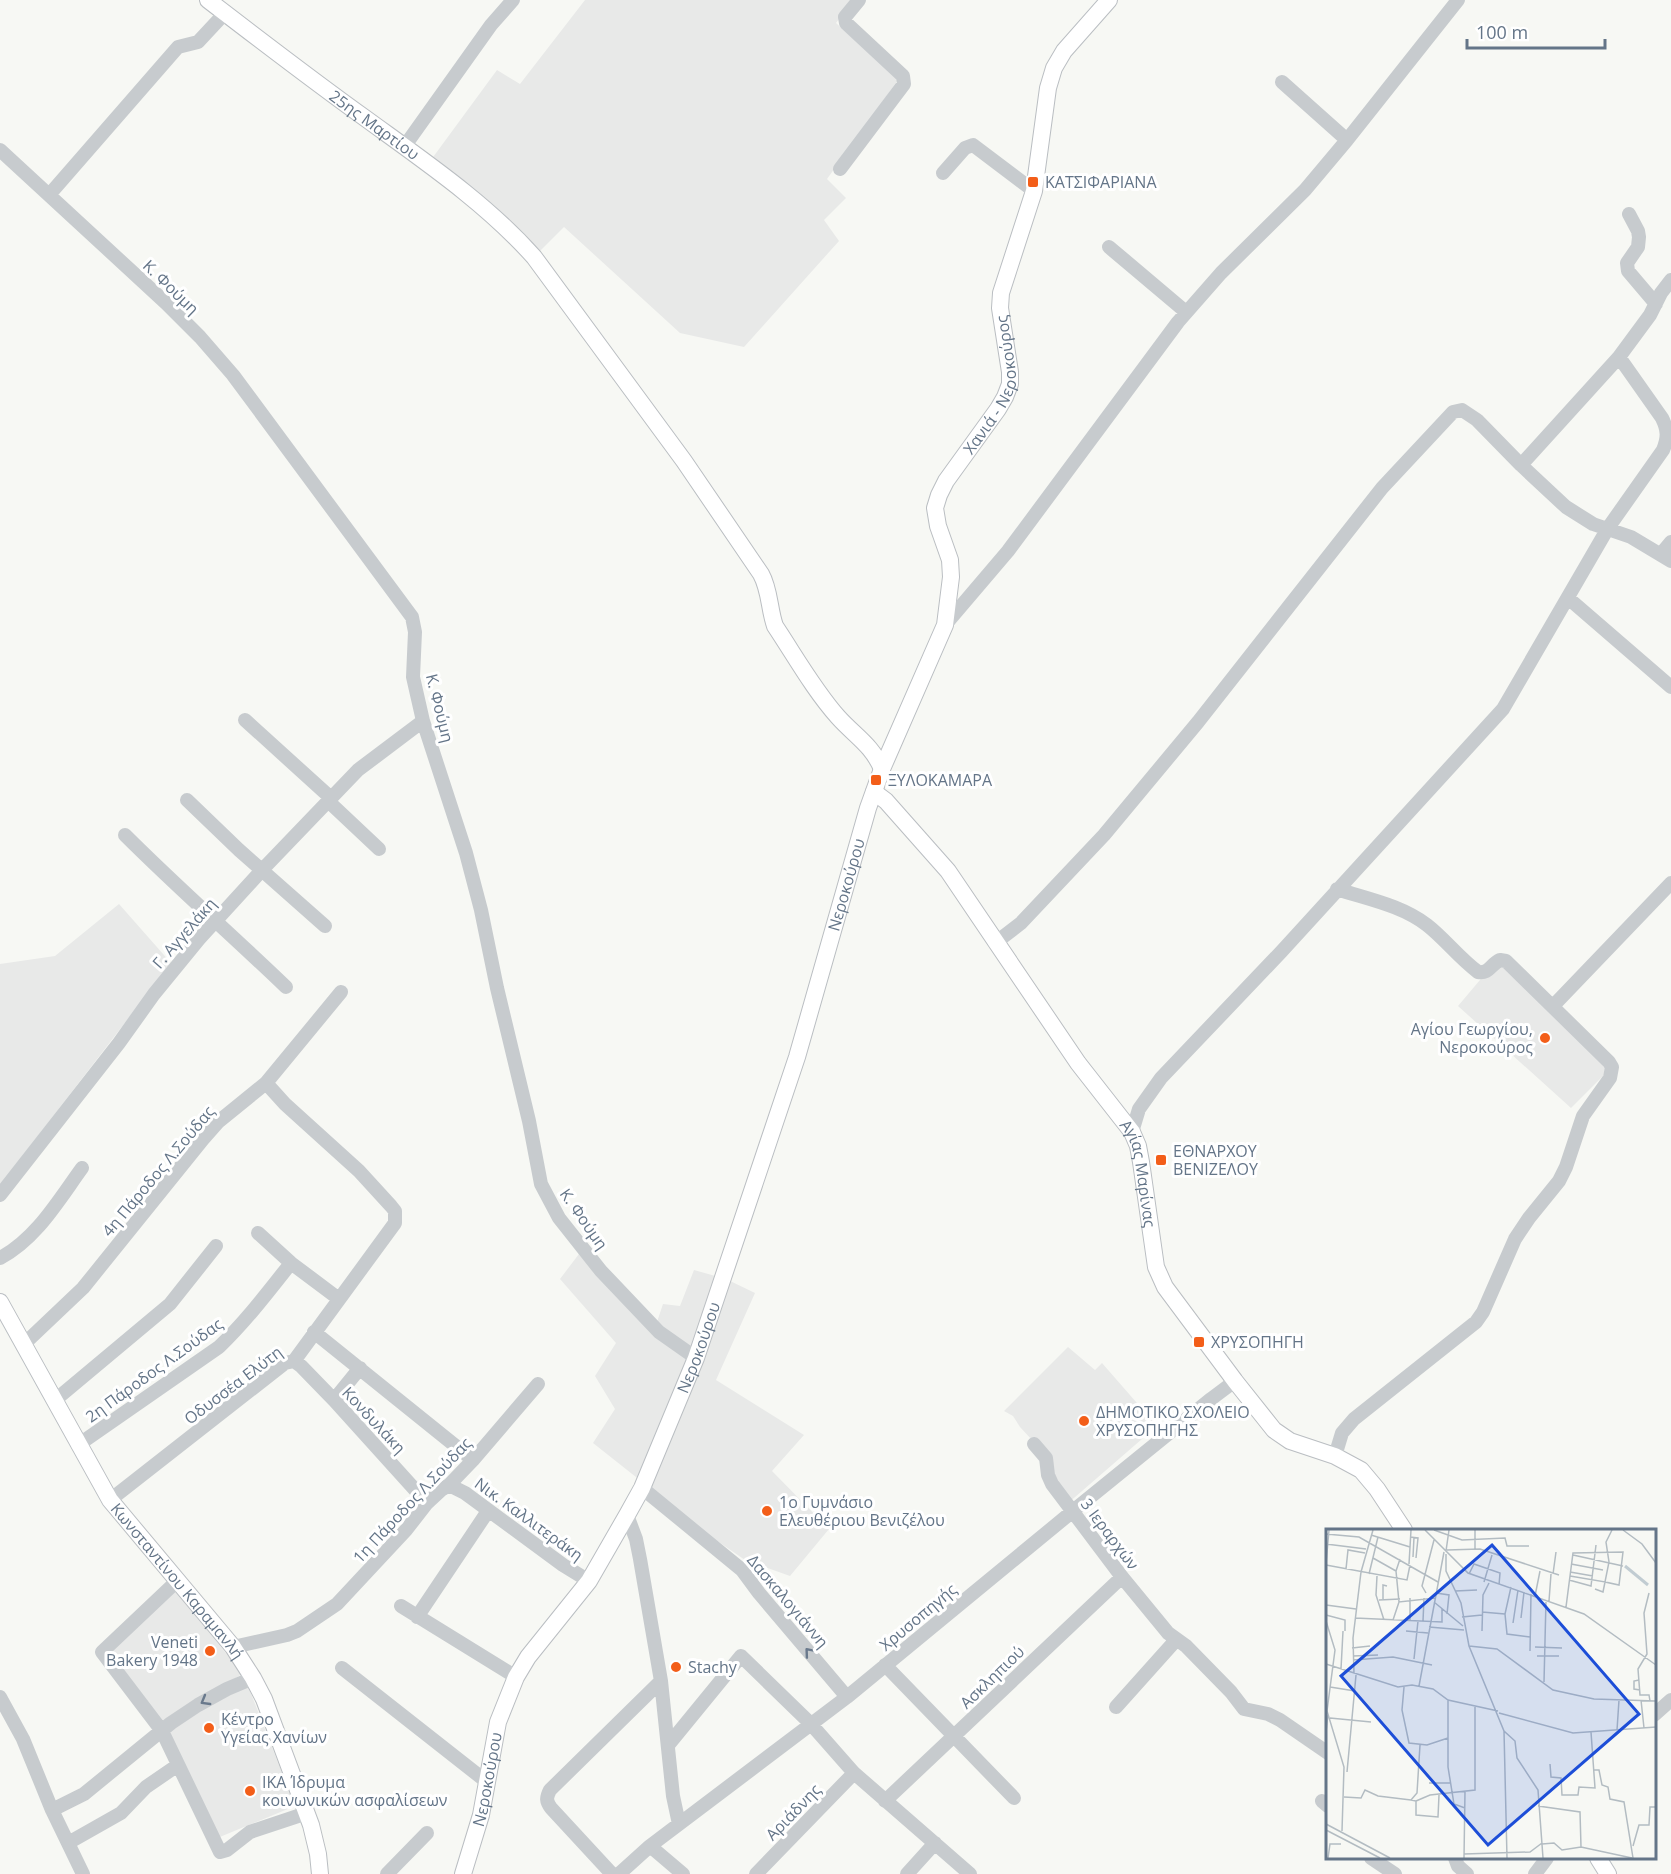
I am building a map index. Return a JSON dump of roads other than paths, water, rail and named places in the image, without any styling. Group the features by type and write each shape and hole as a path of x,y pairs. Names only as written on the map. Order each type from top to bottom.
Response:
{"main road":[{"name":"25ης Μαρτίου","path":"208,0 306,76 464,192 519,241 534,258 710,499 766,582 775,626 821,696 838,718 876,755 882,769"},
{"name":"Χανιά - Νεροκούρος","path":"882,769 945,625 951,577 950,560 938,526 935,507 946,481 998,409 1010,384 1000,308 1001,293 1035,191 1048,88 1054,68 1064,51 1109,0"},
{"name":"Νεροκούρου","path":"463,1874 481,1815 498,1722 516,1677 528,1657 589,1581 627,1515 642,1488 696,1358 797,1057 862,827 882,769"},
{"name":"Αγίας Μαρίνας","path":"874,792 886,801 948,871 1078,1063 1131,1132 1138,1146 1141,1162 1156,1267 1165,1287 1268,1423 1282,1436 1351,1463 1370,1479 1403,1529"},
{"name":"Κωνσταντίνου Καραμανλή","path":"2,1309 24,1344 110,1500 233,1647 253,1678 264,1699 307,1813 318,1854 320,1874"},
{"path":"1599,1859 1608,1874"}],"street":[{"path":"404,147 491,25 513,0"},
{"path":"840,169 904,84 903,76 846,23 845,16 859,0"},
{"path":"945,625 1008,551 1186,312 1221,273 1305,190 1458,0"},
{"path":"49,195 178,47 198,42 225,13"},
{"path":"1282,82 1347,140"},
{"path":"943,173 965,147 973,145 1035,191"},
{"name":"Κ. Φούμη","path":"0,150 166,303 207,345 233,375 412,617 415,632 413,677 423,721 466,853 481,910 541,1184 560,1218 601,1271 659,1332 696,1358"},
{"path":"1629,214 1639,237 1638,247 1627,263 1628,271 1656,304"},
{"path":"1109,247 1186,312"},
{"path":"1521,465 1619,357 1671,280"},
{"path":"1131,1132 1139,1108 1161,1078 1281,952 1503,709 1608,528 1663,450 1668,435 1669,427 1619,357"},
{"path":"995,943 1021,923 1104,835 1206,713 1348,529 1382,488 1453,412 1462,410 1470,414 1566,507 1593,524 1631,537 1666,558 1671,542"},
{"path":"1568,598 1671,687"},
{"path":"245,720 379,849"},
{"name":"Γ. Αγγελάκη","path":"0,1195 119,1043 154,994 216,920 358,770 423,721"},
{"path":"187,800 325,926"},
{"path":"125,835 286,987"},
{"path":"1553,1006 1671,883"},
{"path":"1335,1456 1342,1433 1348,1424 1476,1322 1489,1299 1515,1239 1525,1223 1559,1182 1583,1116 1610,1078 1612,1067 1506,961 1500,960 1488,971 1478,972 1414,916 1337,889"},
{"name":"4η Πάροδος Λ.Σούδας","path":"24,1344 82,1288 218,1122 266,1083 341,992"},
{"name":"Οδυσσέα Ελύτη","path":"110,1500 285,1363 294,1361 392,1228 396,1218 395,1211 359,1171 285,1104 266,1083"},
{"path":"0,1258 18,1247 32,1234 82,1168"},
{"path":"258,1233 291,1263 339,1299"},
{"path":"54,1401 170,1304 216,1246"},
{"name":"2η Πάροδος Λ.Σούδας","path":"78,1445 219,1347 257,1307 291,1263"},
{"path":"314,1332 473,1460"},
{"name":"Κονδυλάκη","path":"294,1361 334,1400 427,1503"},
{"path":"334,1400 360,1368"},
{"name":"Χρυσοπηγής","path":"619,1874 650,1846 847,1697 1072,1510 1235,1382"},
{"name":"1η Πάροδος Λ.Σούδας","path":"233,1647 297,1631 337,1604 406,1530 427,1503 449,1485 473,1460 538,1384"},
{"name":"3 Ιεραρχών","path":"1034,1444 1046,1458 1048,1475 1052,1484 1122,1577 1174,1639 1186,1646 1231,1692 1244,1709 1268,1714 1280,1720 1326,1752"},
{"name":"Νικ. Καλλιτεράκη","path":"449,1485 465,1492 563,1565 589,1581"},
{"name":"Δασκαλογιάννη","path":"642,1488 742,1570 847,1697"},
{"path":"417,1617 488,1511"},
{"path":"627,1515 636,1539 640,1559 660,1681 669,1744 673,1796 679,1824"},
{"name":"Ασκληπιού","path":"885,1801 1122,1577"},
{"path":"177,1581 102,1652 162,1731 220,1852 227,1850 247,1833 307,1813"},
{"path":"401,1606 516,1677"},
{"path":"1116,1707 1174,1639"},
{"path":"669,1744 741,1656 810,1723 854,1773 970,1874"},
{"path":"885,1665 1014,1798"},
{"path":"342,1668 487,1782"},
{"path":"52,1810 84,1794 171,1723 198,1705 253,1678"},
{"path":"612,1874 551,1808 547,1802 547,1796 660,1681"},
{"path":"0,1697 23,1739 52,1810 83,1874"},
{"path":"1656,1712 1670,1702"},
{"path":"68,1843 121,1813 146,1787 178,1765"},
{"name":"Αριάδνης","path":"756,1874 854,1773"},
{"path":"387,1874 428,1833"},
{"path":"907,1874 935,1843"},
{"path":"650,1846 683,1874"},
{"path":"1374,1859 1395,1874"},
{"path":"1456,1859 1458,1866 1467,1874"},
{"path":"1534,1874 1545,1859"}],"place":[{"name":"ΚΑΤΣΙΦΑΡΙΑΝΑ","path":"1033,182"},
{"name":"ΞΥΛΟΚΑΜΑΡΑ","path":"876,780"},
{"name":"Αγίου Γεωργίου, Νεροκούρος","path":"1545,1038"},
{"name":"ΕΘΝΑΡΧΟΥ ΒΕΝΙΖΕΛΟΥ","path":"1161,1160"},
{"name":"ΧΡΥΣΟΠΗΓΗ","path":"1199,1342"},
{"name":"ΔΗΜΟΤΙΚΟ ΣΧΟΛΕΙΟ ΧΡΥΣΟΠΗΓΗΣ","path":"1084,1421"},
{"name":"1ο Γυμνάσιο Ελευθέριου Βενιζέλου","path":"767,1511"},
{"name":"Veneti Bakery 1948","path":"210,1651"},
{"name":"Stachy","path":"676,1667"},
{"name":"Κέντρο Υγείας Χανίων","path":"209,1728"},
{"name":"ΙΚΑ Ίδρυμα κοινωνικών ασφαλίσεων","path":"250,1791"}]}
